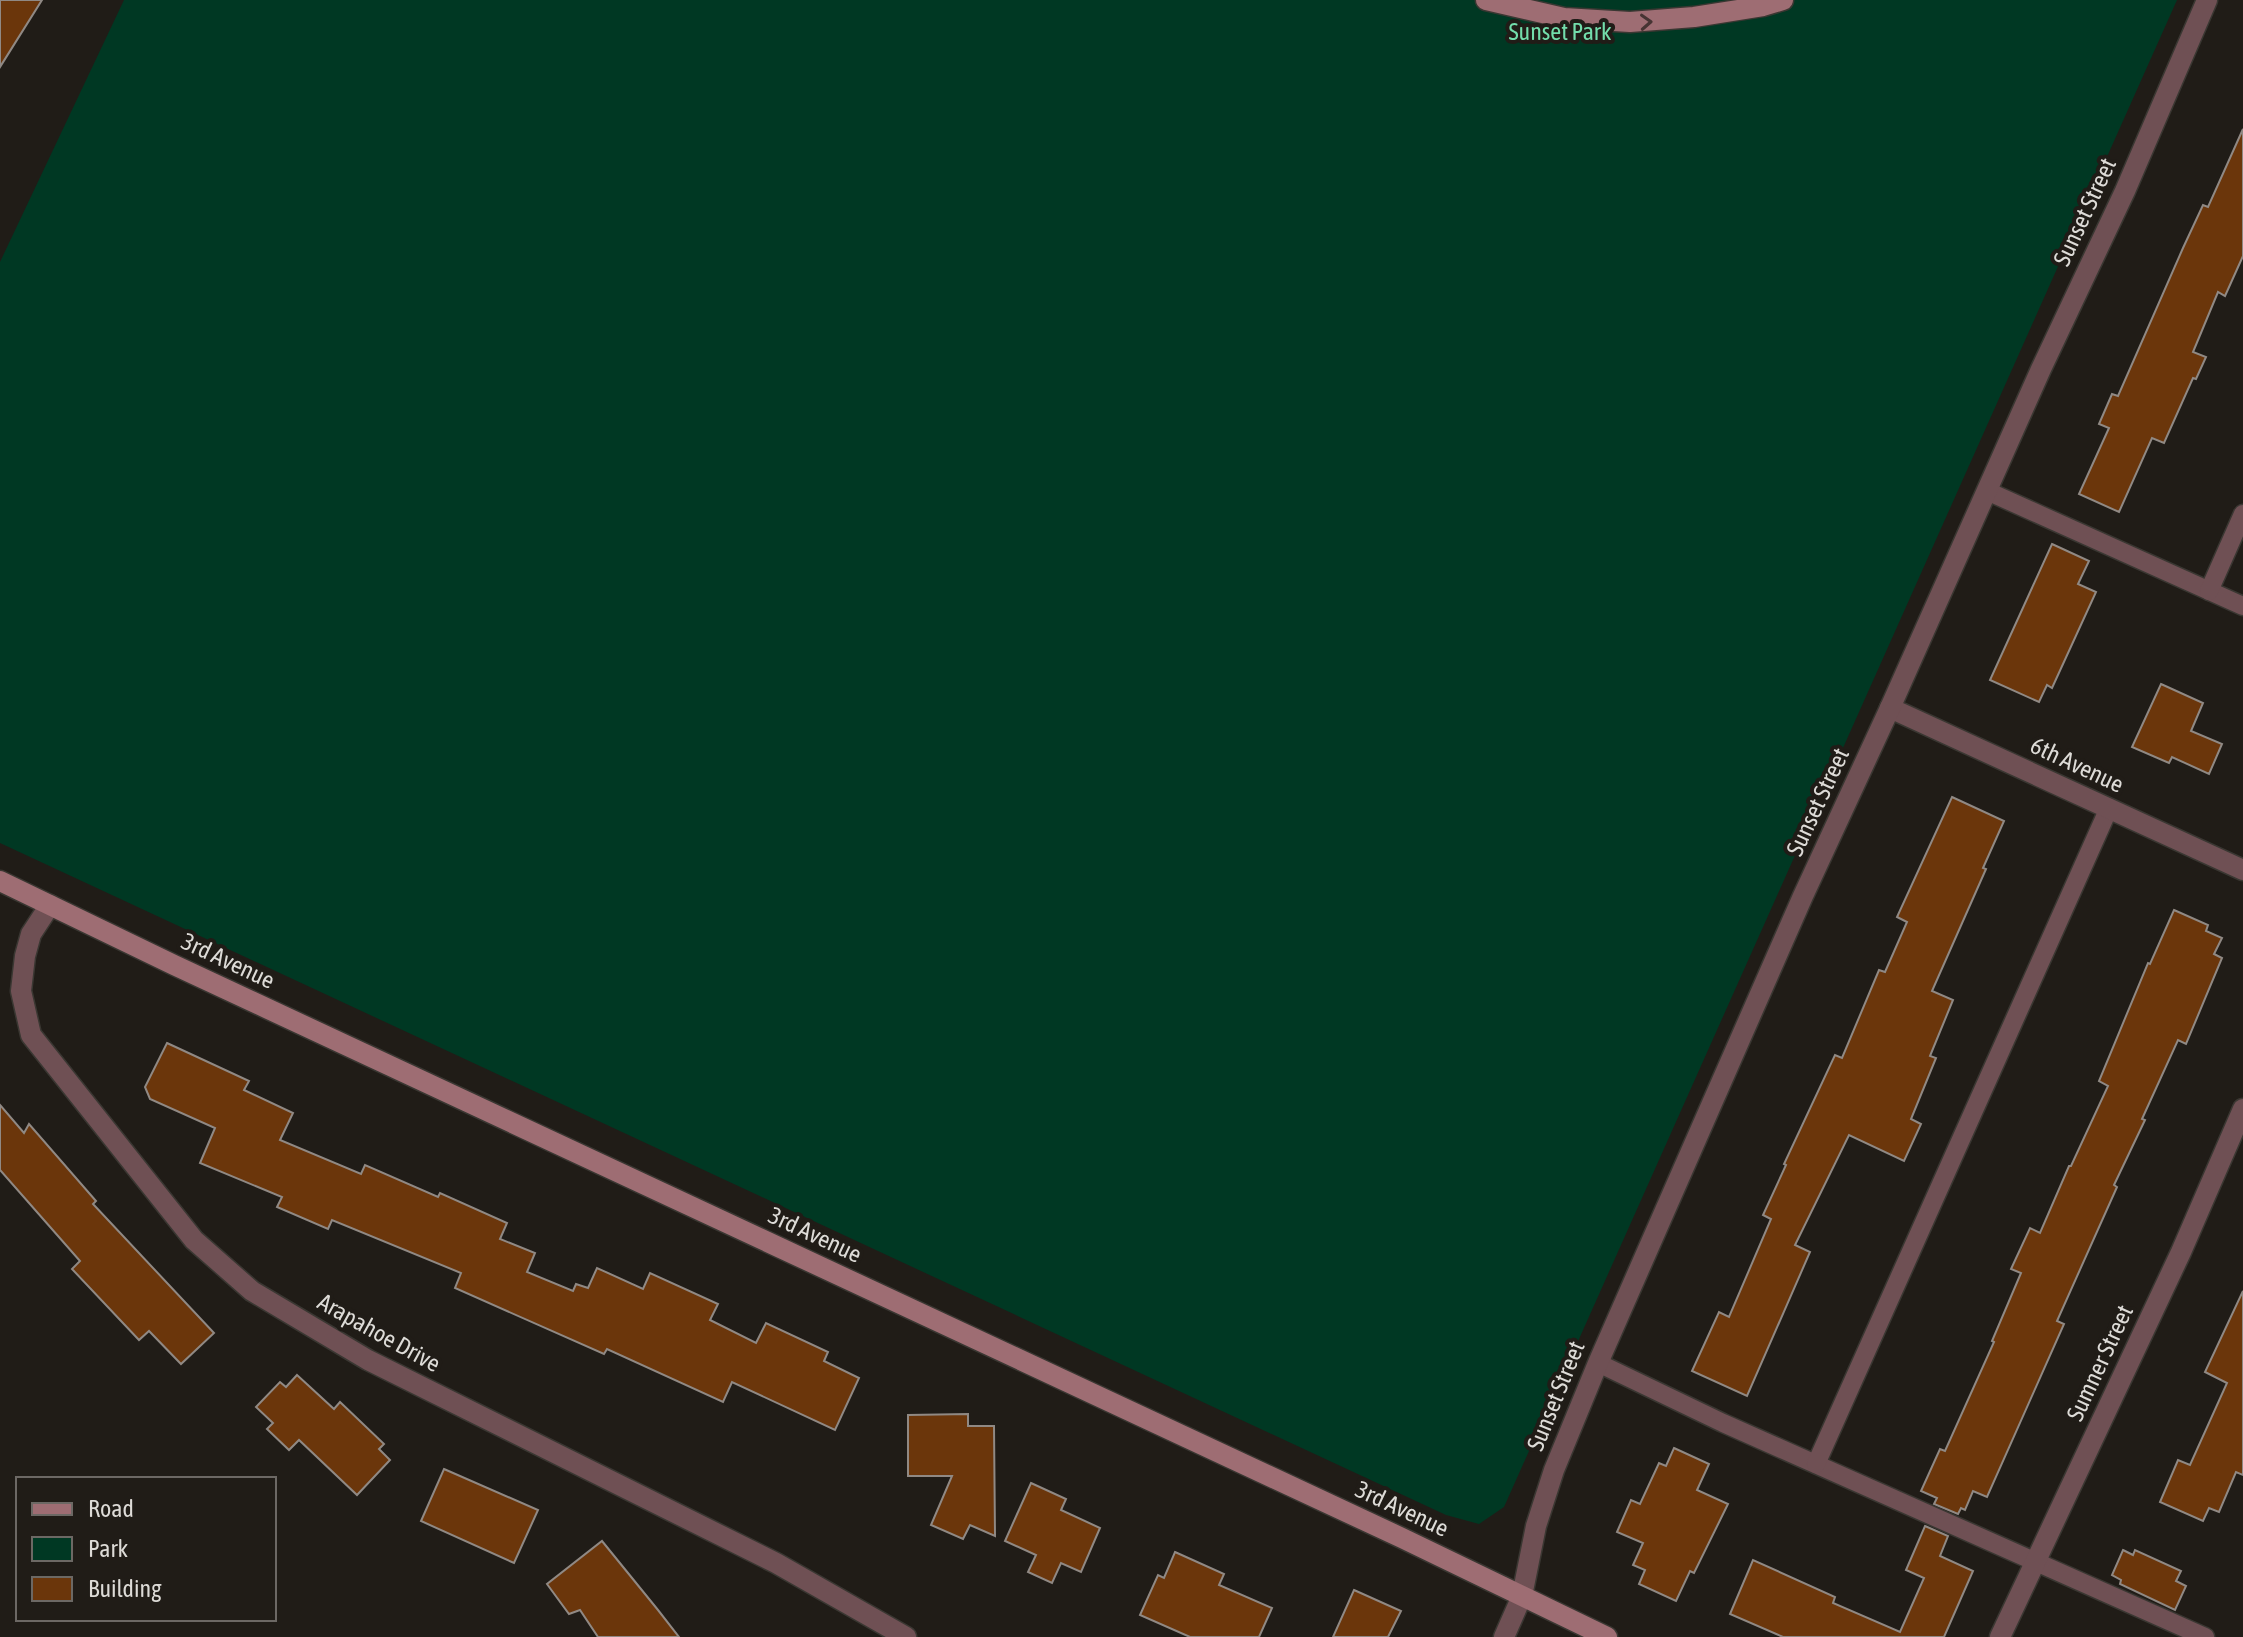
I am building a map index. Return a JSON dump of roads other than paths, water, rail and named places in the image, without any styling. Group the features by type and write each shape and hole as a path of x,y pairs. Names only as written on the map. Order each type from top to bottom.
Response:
{"street":[{"path":"1486,0 1564,18 1630,22 1694,17 1783,0"},
{"name":"Sunset Street","path":"1504,1637 1522,1596 1536,1526 1554,1470 1598,1363 1797,911 2041,369 2125,191 2207,0"},
{"name":"6th Avenue","path":"1890,708 2243,870"},
{"name":"3rd Avenue","path":"0,881 1607,1637"},
{"name":"Arapahoe Drive","path":"50,905 31,934 25,956 21,991 31,1035 194,1240 221,1266 252,1291 368,1360 776,1563 906,1637"},
{"name":"Sumner Street","path":"2000,1637 2181,1252 2243,1109"}],"lane":[{"path":"1987,491 2243,606"},
{"path":"2209,591 2243,514"},
{"path":"1816,1464 2109,808"},
{"path":"1598,1363 1723,1423 2205,1637"}],"park label":[{"name":"Sunset Park","path":"1560,32"}]}
